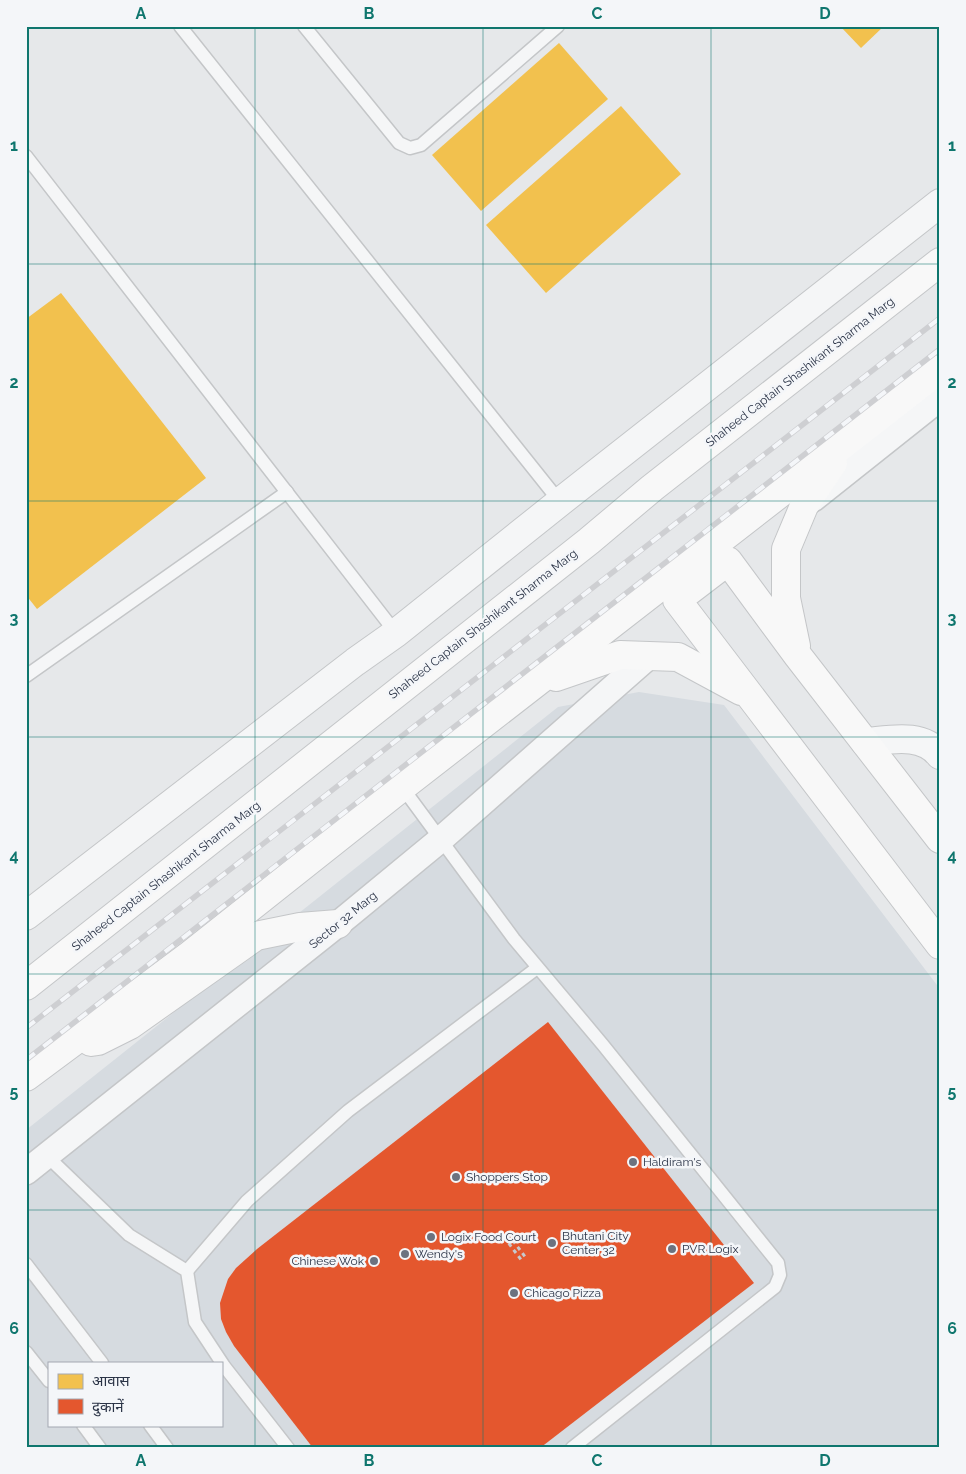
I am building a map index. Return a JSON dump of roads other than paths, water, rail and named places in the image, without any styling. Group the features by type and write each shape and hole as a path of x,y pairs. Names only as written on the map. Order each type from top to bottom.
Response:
{"main road":[{"name":"Shaheed Captain Shashikant Sharma Marg","path":"26,986 589,541 652,488 940,262"},
{"path":"26,1077 190,955 402,787 940,369"},
{"path":"798,656 786,598 786,549 804,506 844,444"},
{"path":"940,839 798,656 728,561 677,600 940,945"},
{"path":"524,693 559,676 620,655 678,657 749,695"},
{"path":"70,1045 98,1042 130,1025 256,936 300,927 338,924"}],"street":[{"path":"26,916 354,662 396,633 940,203"},
{"path":"804,506 940,398"},
{"name":"Sector 32 Marg","path":"26,1172 338,924 440,840 649,656"},
{"path":"865,742 911,739 923,741 940,755"}],"lane":[{"path":"180,26 560,502"},
{"path":"304,26 399,143 410,148 421,145 558,26"},
{"path":"26,156 396,633"},
{"path":"26,676 287,492"},
{"path":"402,787 537,968 602,1045 778,1263 780,1275 775,1287 572,1448"},
{"path":"187,1271 247,1201 348,1111 537,968"},
{"path":"47,1156 129,1235 187,1271 195,1322 221,1362"},
{"path":"26,1264 101,1362"},
{"path":"26,1352 48,1380"},
{"path":"222,1363 288,1448"},
{"path":"83,1426 100,1448"},
{"path":"151,1426 168,1448"}],"railway":[{"path":"26,1028 940,318"},
{"path":"26,1060 940,349"}],"place":[{"name":"Haldiram's","path":"633,1162"},
{"name":"Shoppers Stop","path":"456,1177"},
{"name":"Logix Food Court","path":"431,1237"},
{"name":"Bhutani City Center 32","path":"552,1243"},
{"name":"PVR Logix","path":"672,1249"},
{"name":"Wendy's","path":"405,1254"},
{"name":"Chinese Wok","path":"374,1261"},
{"name":"Chicago Pizza","path":"514,1293"}]}
